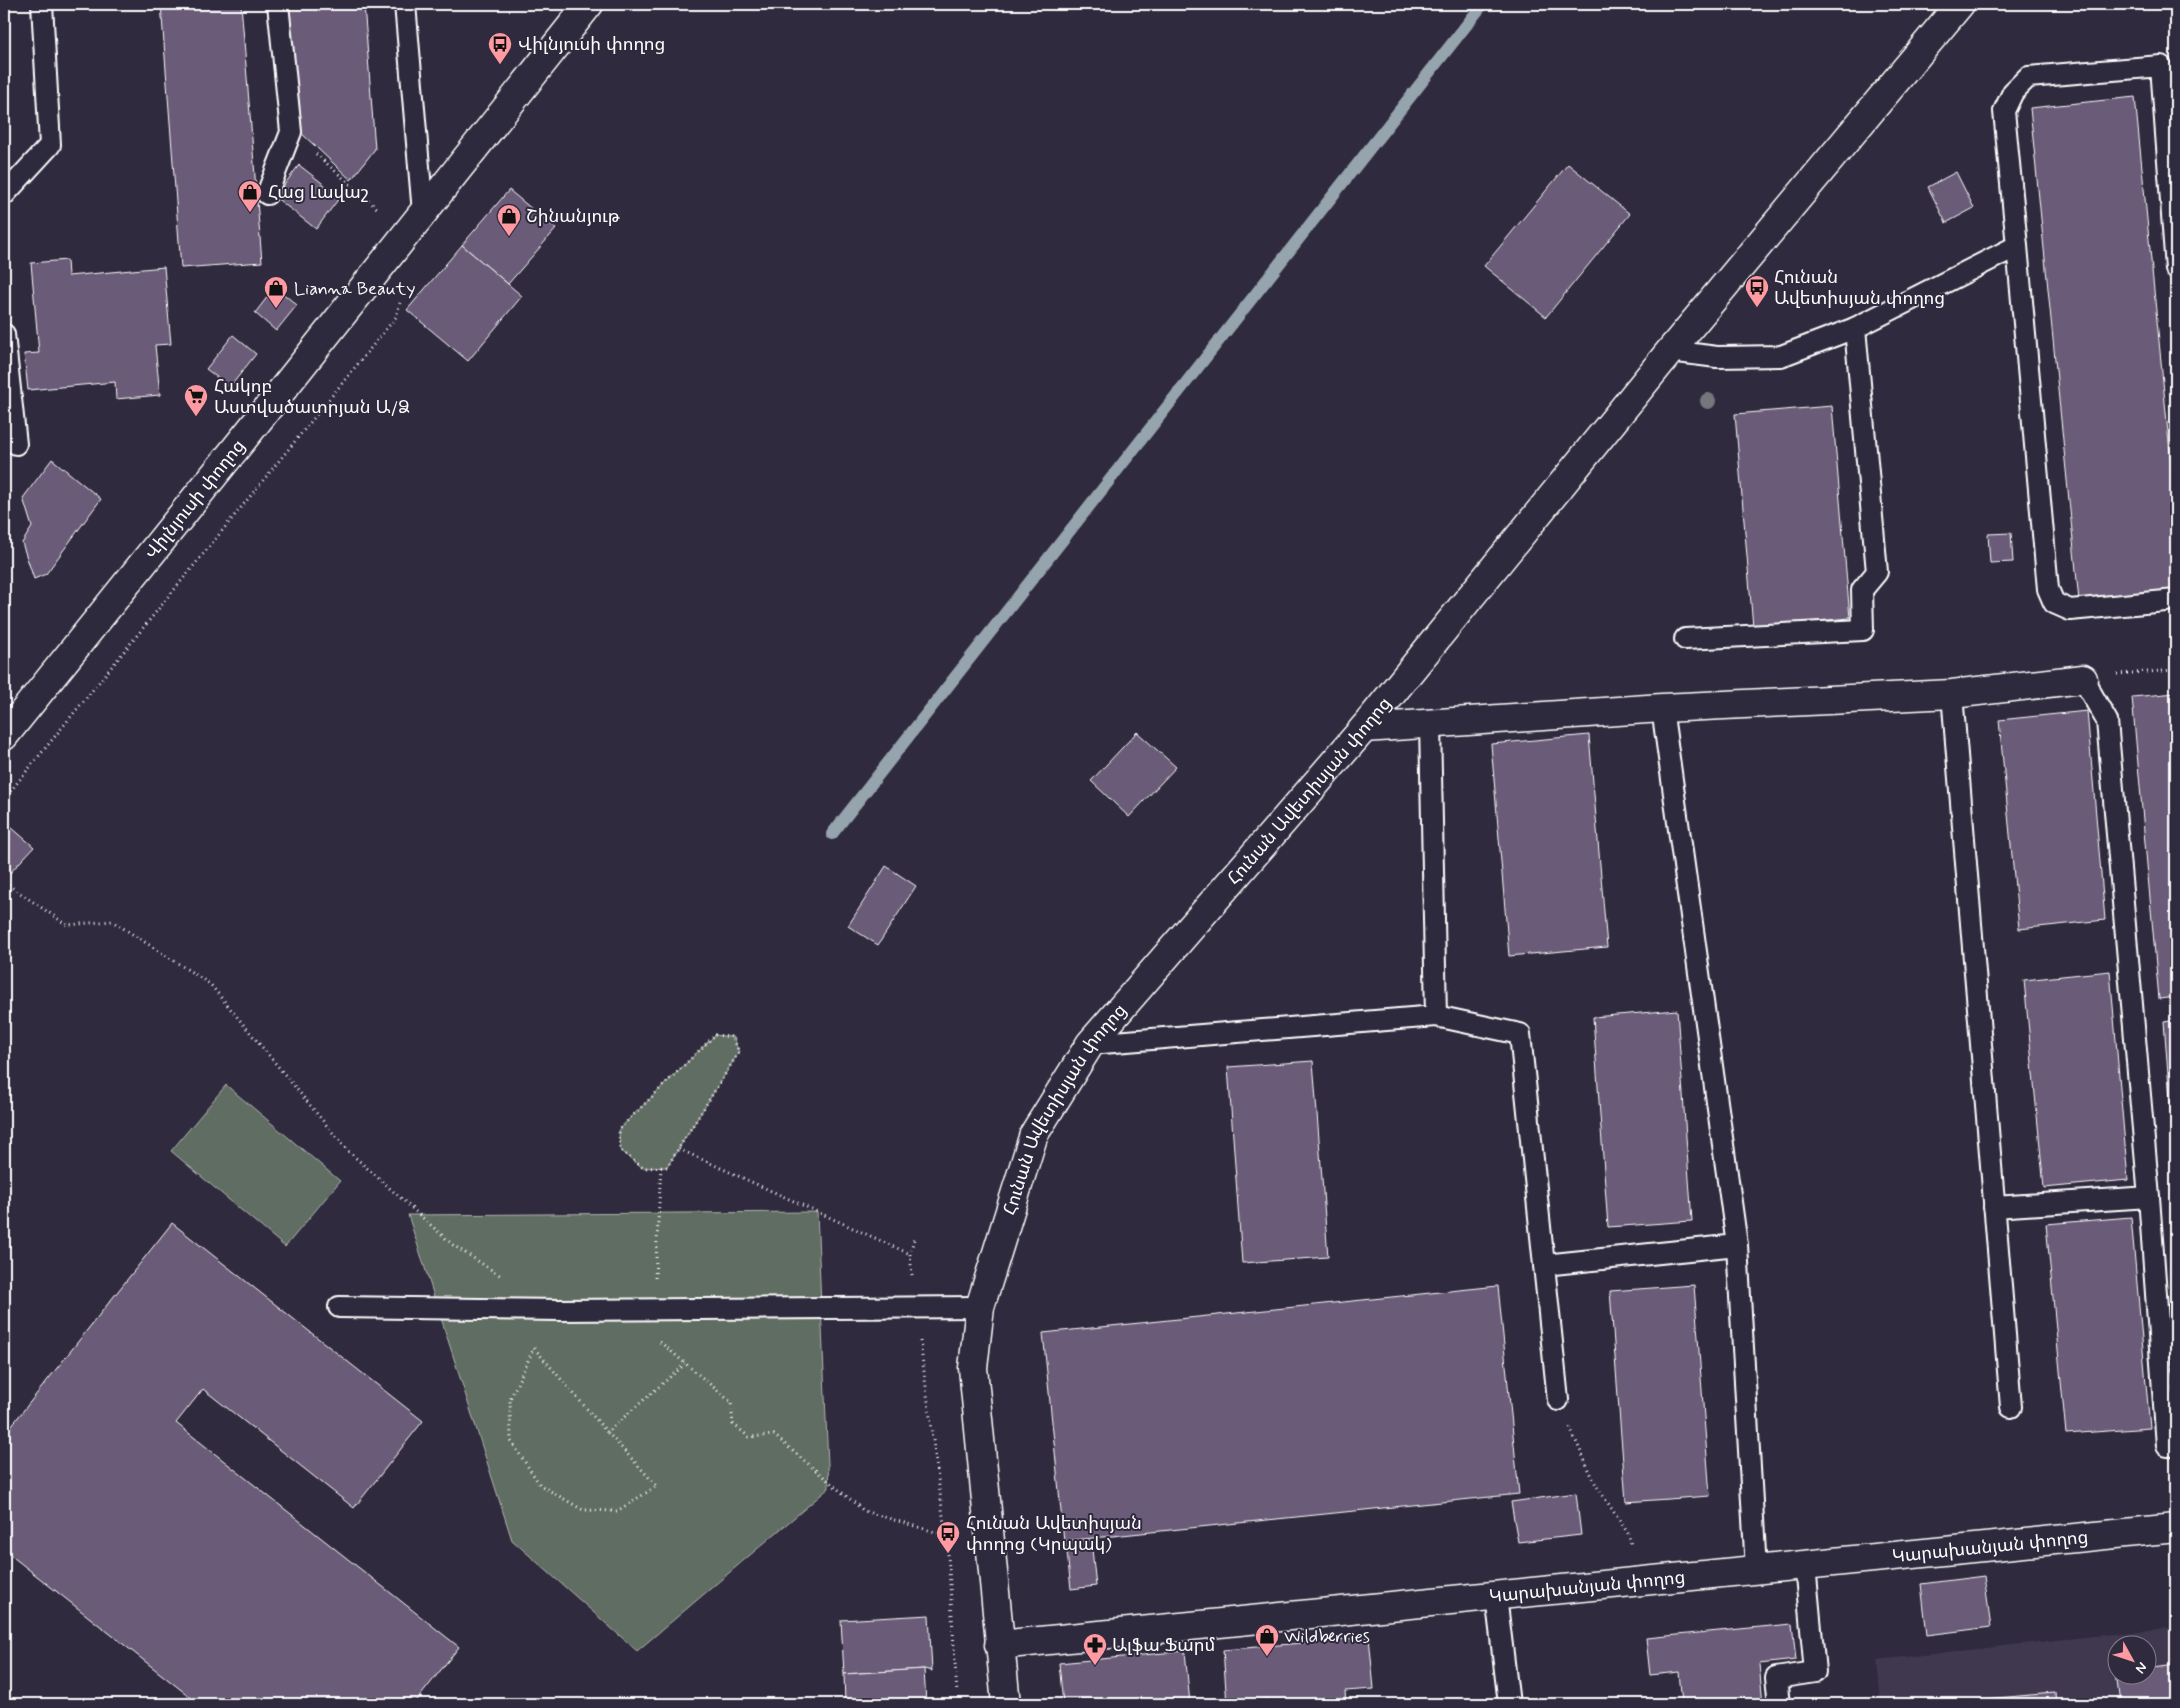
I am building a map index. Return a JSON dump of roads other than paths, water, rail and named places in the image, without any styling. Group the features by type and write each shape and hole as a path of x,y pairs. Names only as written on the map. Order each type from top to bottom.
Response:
{"street":[{"name":"Վիլնյուսի փողոց","path":"4,736 246,436 589,4"},
{"name":"Հունան Ավետիսյան փողոց","path":"1006,1704 973,1368 980,1307 1034,1134 1090,1044 1364,728 1670,352 1960,4"},
{"path":"1364,728 1662,708 1952,694 2083,679"},
{"name":"Կարախանյան փողոց","path":"999,1645 2176,1528"}],"lane":[{"path":"4,195 50,145 42,4"},
{"path":"267,194 291,132 278,4"},
{"path":"405,4 423,212"},
{"path":"2176,269 2169,62 2028,78 2013,92 2004,111 2048,589 2054,603 2070,610 2176,600"},
{"path":"1670,352 1717,357 1781,356 1855,328 2017,246"},
{"path":"1685,639 1863,630 1862,590 1877,572 1855,328"},
{"path":"4,334 16,444"},
{"path":"2083,679 2107,721 2149,1197 2168,1446"},
{"path":"1952,694 2011,1407"},
{"path":"1662,708 1737,1245 1756,1570"},
{"path":"1430,724 1436,1016"},
{"path":"1090,1044 1436,1016 1520,1034 1558,1400"},
{"path":"1994,1207 2149,1197"},
{"path":"1544,1265 1737,1245"},
{"path":"339,1307 560,1310 622,1308 980,1307"},
{"path":"1779,1704 1776,1678 1815,1672 1805,1565"},
{"path":"1496,1596 1509,1704"}],"waterway":[{"path":"832,834 1483,4"}],"place":[{"name":"Վիլնյուսի փողոց","path":"500,65"},
{"name":"Հաց Լավաշ","path":"250,213"},
{"name":"Շինանյութ","path":"509,237"},
{"name":"Հունան Ավետիսյան փողոց","path":"1757,308"},
{"name":"Lianna Beauty","path":"276,309"},
{"name":"Հակոբ Աստվածատրյան Ա/Ձ","path":"196,417"},
{"name":"Հունան Ավետիսյան փողոց (Կրպակ)","path":"948,1554"},
{"name":"Wildberries","path":"1267,1657"},
{"name":"Ալֆա Ֆարմ","path":"1095,1666"}]}
